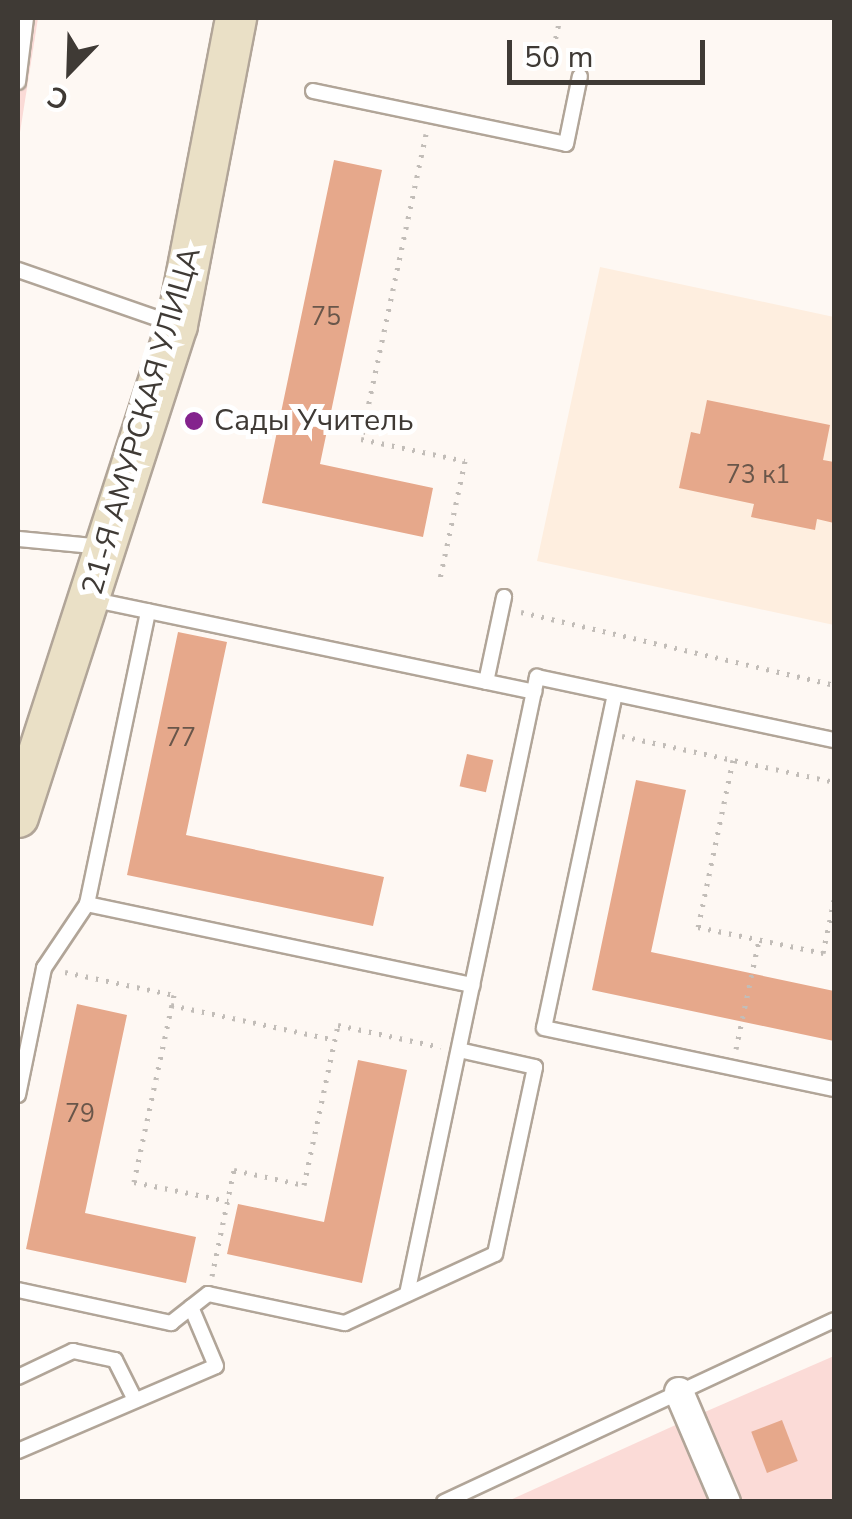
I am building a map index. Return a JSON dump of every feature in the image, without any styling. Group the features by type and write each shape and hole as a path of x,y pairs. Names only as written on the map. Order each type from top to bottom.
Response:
{"main road":[{"name":"21-Я АМУРСКАЯ УЛИЦА","path":"18,816 37,738 90,599 177,325 236,18"}],"street":[{"path":"679,1392 726,1502"}],"lane":[{"path":"18,82 26,18"},
{"path":"314,91 566,144 580,76"},
{"path":"18,270 177,325"},
{"path":"18,540 107,548"},
{"path":"486,682 504,597"},
{"path":"90,599 534,692"},
{"path":"18,1095 44,968 87,904 148,611"},
{"path":"408,1294 538,677 834,740"},
{"path":"614,694 544,1028 834,1089"},
{"path":"87,904 472,985"},
{"path":"18,1290 171,1323 208,1294 345,1323 495,1254 535,1066 459,1050"},
{"path":"18,1451 216,1366 191,1307"},
{"path":"444,1502 834,1320"},
{"path":"18,1377 73,1351 116,1360 135,1400"}],"path":[{"path":"549,69 560,18"},
{"path":"430,115 361,439 464,461 439,583"},
{"path":"504,597 544,620 834,685"},
{"path":"606,733 834,782"},
{"path":"733,760 698,926 824,953 834,900"},
{"path":"732,1068 760,940"},
{"path":"44,968 174,995 134,1182 228,1202"},
{"path":"171,1005 334,1040"},
{"path":"208,1294 234,1170 304,1185 338,1025 459,1050"}],"shaded area":[{"path":"18,18 38,18 18,145"},
{"path":"600,267 834,317 834,625 537,561"},
{"path":"834,1356 834,1501 506,1502 691,1418"}],"building":[{"path":"334,160 382,170 320,464 433,488 423,537 262,503"},
{"path":"707,400 830,425 823,460 834,462 834,523 817,519 815,530 751,517 754,504 679,488 691,432 700,434"},
{"path":"178,632 227,642 186,835 384,877 373,926 127,875"},
{"path":"467,754 493,760 486,792 460,786"},
{"path":"636,780 686,790 651,952 834,991 834,1041 592,990"},
{"path":"77,1004 127,1015 85,1213 196,1237 186,1283 26,1249"},
{"path":"358,1060 407,1070 362,1283 227,1254 238,1204 324,1222"},
{"path":"782,1420 798,1461 767,1473 751,1432"}],"place":[{"name":"Сады Учитель","path":"194,421"}]}
